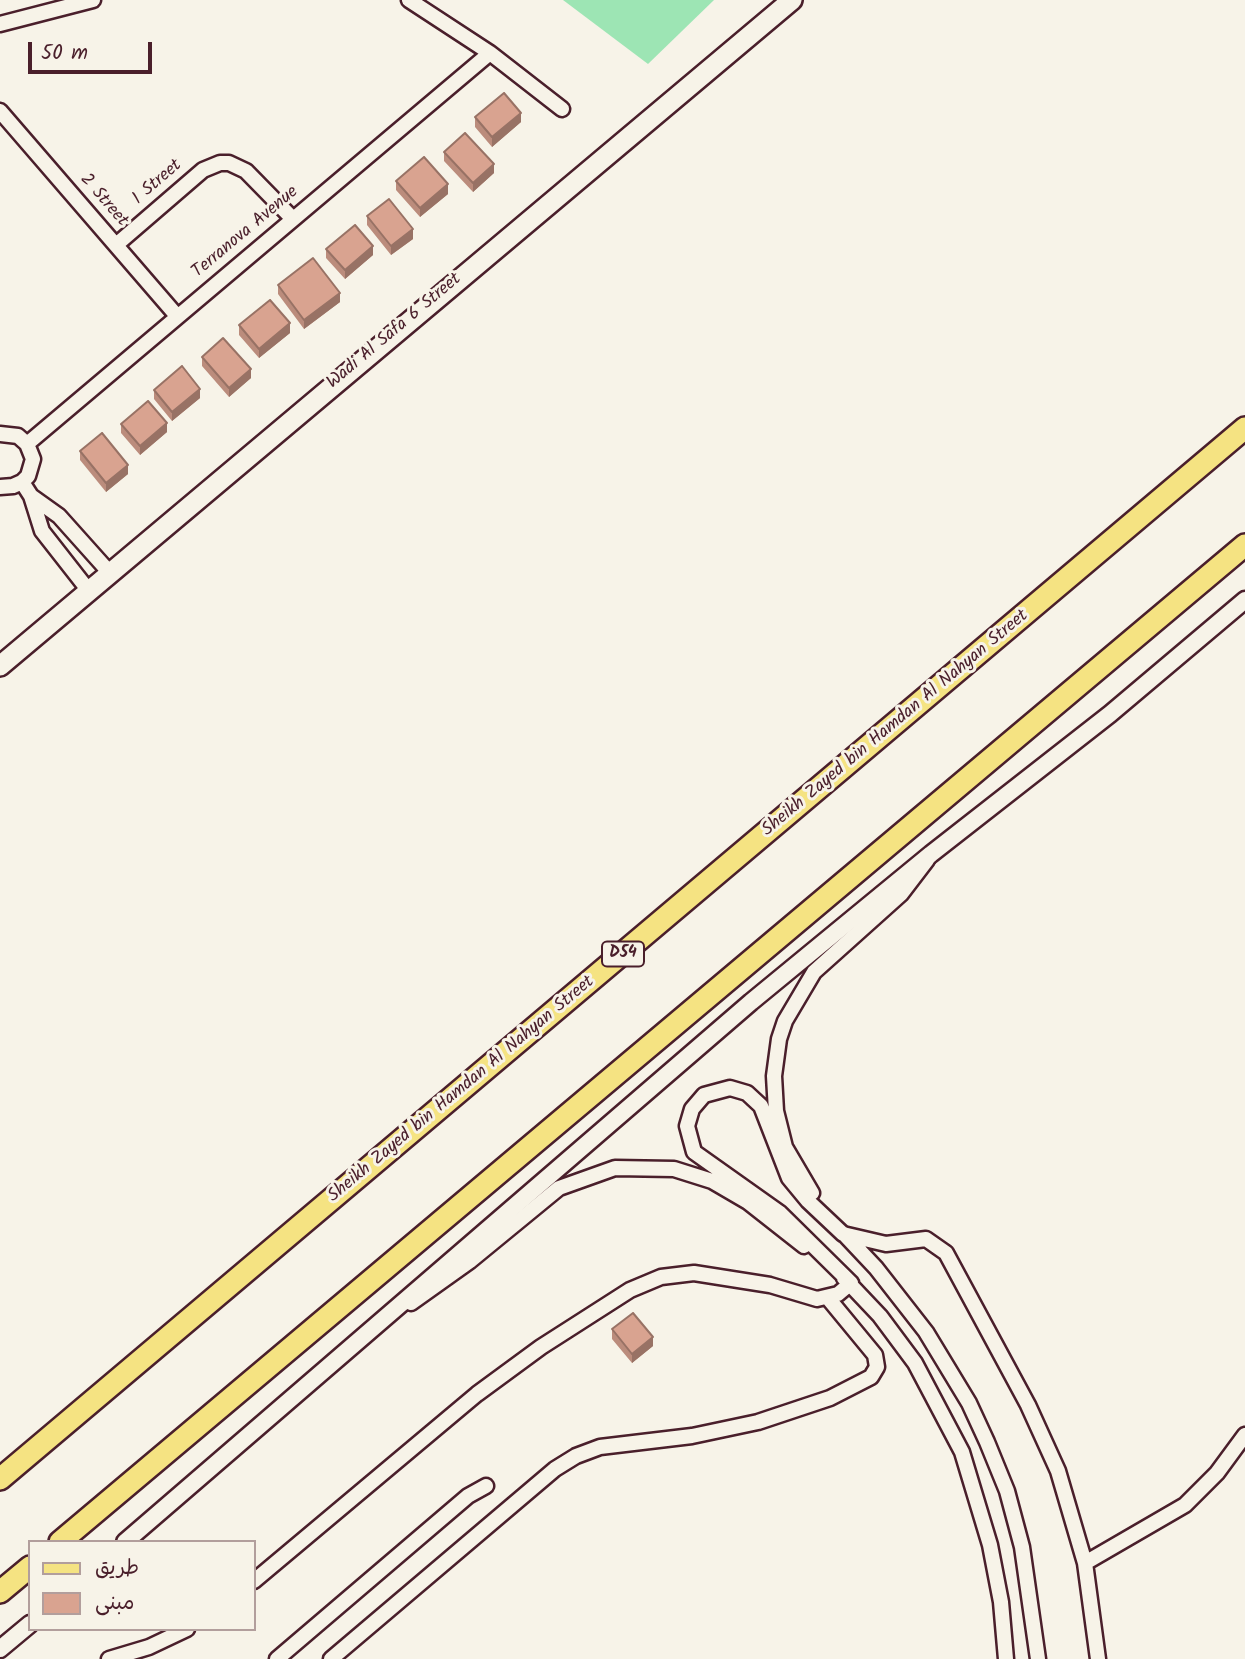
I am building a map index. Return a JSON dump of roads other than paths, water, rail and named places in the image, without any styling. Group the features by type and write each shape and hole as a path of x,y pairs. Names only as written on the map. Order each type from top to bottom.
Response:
{"main road":[{"name":"Wadi Al Safa 6 Street","path":"0,666 792,0"},
{"name":"Sheikh Zayed bin Hamdan Al Nahyan Street","path":"0,1479 1245,428"},
{"path":"62,1540 1245,545"},
{"path":"0,1592 28,1569"}],"street":[{"path":"0,24 93,0"},
{"path":"409,0 490,53 562,109"},
{"name":"Terranova Avenue","path":"27,444 490,53"},
{"name":"2 Street","path":"0,111 177,316"},
{"name":"1 Street","path":"116,245 203,170 220,163 246,171 293,219"},
{"path":"0,435 18,436 27,444 33,459 32,468 22,482 0,487"},
{"path":"22,482 36,499 59,516 110,573"},
{"path":"36,499 42,531 89,591"},
{"path":"66,563 86,546"},
{"path":"127,1540 751,1002 930,853 1110,714 1245,600"},
{"path":"930,853 901,894 814,972 793,1004 779,1039 774,1092 785,1147 802,1179 844,1234 887,1244 926,1239 946,1253 1044,1437 1071,1507 1086,1563 1098,1659"},
{"path":"1006,1659 1002,1602 990,1545 962,1452 915,1363 851,1283 780,1213 694,1152 687,1126 697,1101 721,1088 739,1090 755,1099 764,1113 789,1178 808,1201 876,1268 926,1332 969,1403 1006,1491 1022,1547 1038,1659"},
{"path":"374,1326 439,1284 559,1188 596,1173 635,1166 684,1171 730,1190 851,1283"},
{"path":"256,1579 477,1394 541,1347 630,1290 661,1277 694,1273 828,1298 875,1355 877,1367 871,1377 831,1398 758,1422 692,1436 612,1445 576,1456 555,1469 331,1659"},
{"path":"828,1298 851,1283"},
{"path":"1086,1563 1185,1505 1217,1473 1245,1436"},
{"path":"277,1659 468,1496 486,1486"},
{"path":"0,1649 28,1626"},
{"path":"109,1659 149,1647 183,1631"}]}
